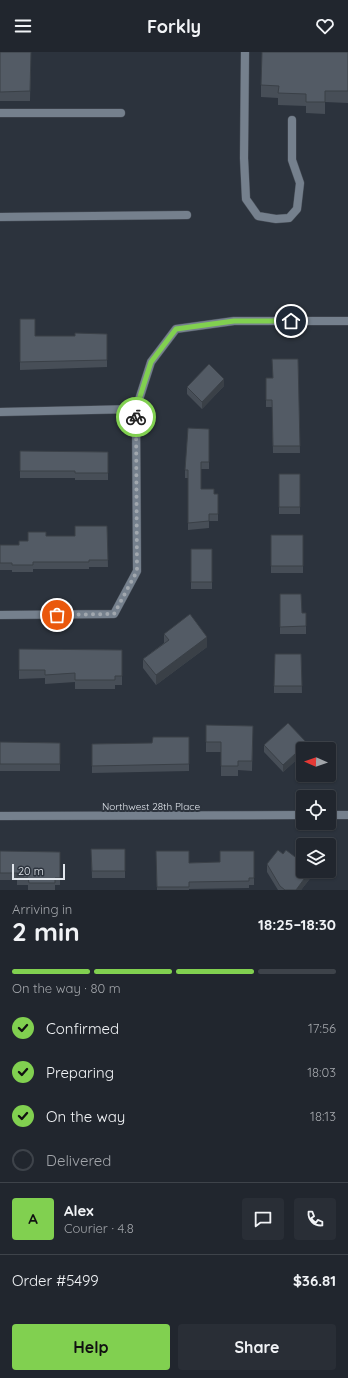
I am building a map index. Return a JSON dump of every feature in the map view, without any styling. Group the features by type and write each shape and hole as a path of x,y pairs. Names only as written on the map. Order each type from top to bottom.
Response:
{"street":[{"path":"245,52 244,158 246,199 258,216 276,219 290,218 297,209 300,183 292,160 292,120"},
{"path":"0,113 121,113"},
{"path":"0,217 187,215"},
{"path":"0,616 114,614 137,571 136,409 151,362 176,329 234,321 348,322"},
{"path":"0,412 136,409"},
{"name":"Northwest 28th Place","path":"0,816 296,815"},
{"path":"336,815 348,815"}],"building":[{"path":"0,52 31,52 30,91 0,92"},
{"path":"262,52 348,52 348,91 325,91 325,102 306,102 306,94 278,93 279,86 261,85"},
{"path":"20,319 35,319 35,336 75,336 75,333 107,334 107,360 20,362"},
{"path":"272,359 298,359 300,446 273,446 272,400 266,400 266,378 273,378"},
{"path":"209,364 224,379 202,402 187,387"},
{"path":"188,428 209,429 209,462 201,462 201,489 214,489 214,494 218,494 218,514 209,514 209,521 188,523 188,470 185,470"},
{"path":"20,451 108,452 108,473 75,473 75,471 20,471"},
{"path":"279,474 300,474 300,507 279,507"},
{"path":"75,526 107,526 108,560 89,560 89,562 33,562 33,565 12,565 12,563 0,563 0,545 19,545 19,541 28,541 28,532 46,532 46,536 75,536"},
{"path":"271,535 303,535 303,566 271,566"},
{"path":"191,549 212,549 212,582 191,582"},
{"path":"280,594 301,594 302,613 306,613 306,626 280,627"},
{"path":"190,614 207,637 156,675 143,659 169,640 164,634"},
{"path":"19,649 122,650 122,676 115,676 115,680 75,680 75,673 45,675 45,670 19,670"},
{"path":"275,654 301,654 302,686 274,686"},
{"path":"288,723 306,742 296,742 296,753 283,765 264,745"},
{"path":"206,725 253,726 252,761 238,761 238,766 221,766 221,742 206,742"},
{"path":"153,737 189,737 189,764 92,766 92,744 152,743"},
{"path":"0,742 60,743 60,764 0,764"},
{"path":"91,849 125,849 125,871 92,871"},
{"path":"278,850 283,854 286,850 296,858 296,878 305,878 296,890 285,890 280,886 267,864"},
{"path":"0,851 60,852 60,878 55,878 55,883 29,883 28,878 17,878 17,873 0,873"},
{"path":"156,851 189,851 189,863 220,862 220,851 254,851 254,878 249,878 249,881 189,882 189,887 157,887"}],"way so far":[{"path":"57,615 114,614 137,571 136,417"}],"route":[{"path":"136,417 136,409 151,362 176,329 234,321 291,321"}]}
